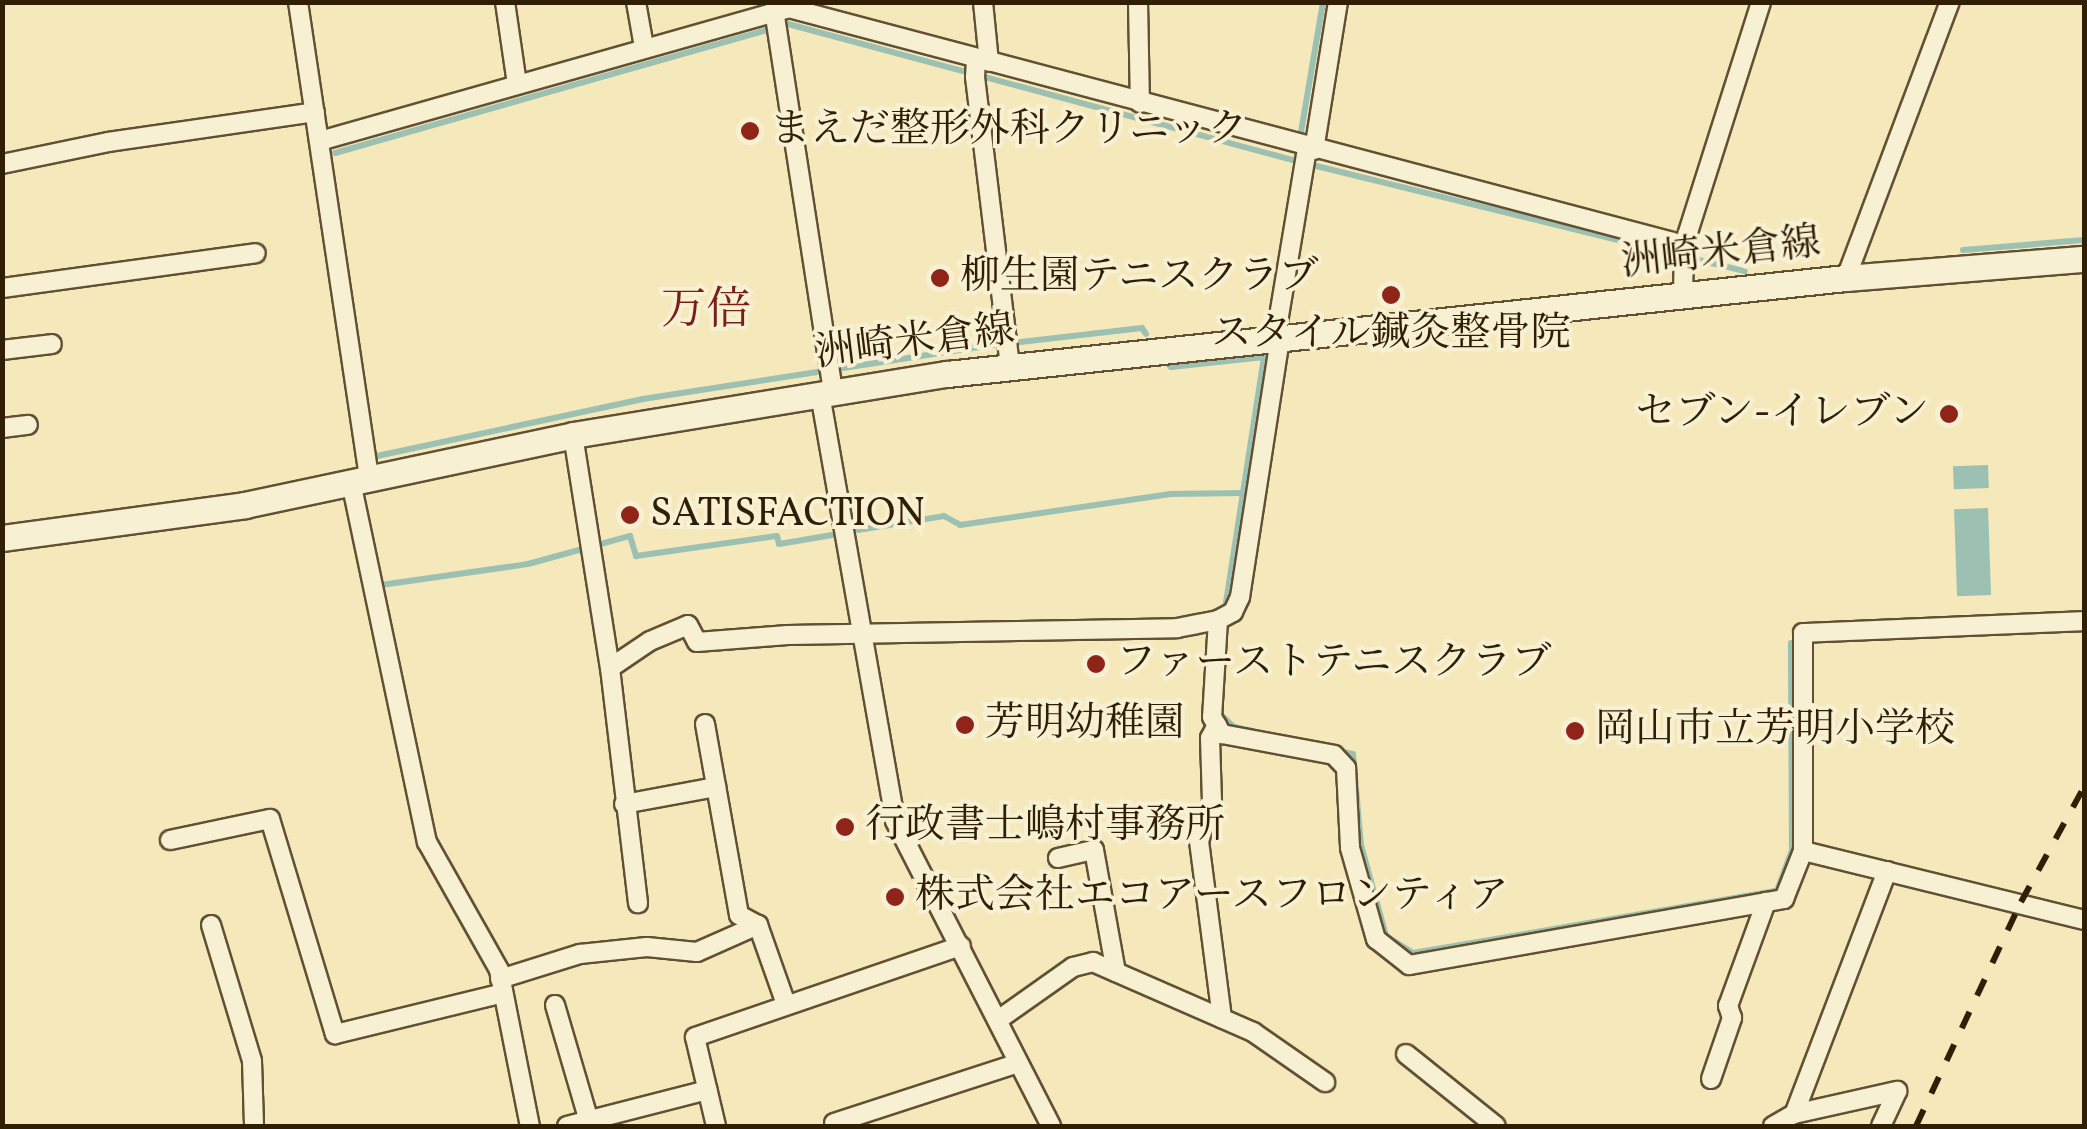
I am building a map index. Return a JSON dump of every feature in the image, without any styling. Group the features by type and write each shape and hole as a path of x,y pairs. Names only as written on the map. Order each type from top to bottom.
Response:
{"main road":[{"name":"洲崎米倉線","path":"2,538 244,506 829,383 1008,353 1278,340 1846,278 2084,259"}],"street":[{"path":"298,2 320,141 360,480 426,842 502,986 530,1126"},
{"path":"504,2 517,84"},
{"path":"636,2 644,47"},
{"path":"982,2 979,66 1008,353"},
{"path":"1138,2 1140,104"},
{"path":"1338,2 1305,153 1240,596 1224,617 1212,716 1222,734 1334,755 1346,768 1350,848 1376,939 1399,959 1409,965 1784,898 1803,851 1803,633 2084,621"},
{"path":"1683,296 1684,253 1761,2"},
{"path":"1846,278 1950,2"},
{"path":"320,141 789,8 979,66 1140,104 1305,153 1684,253"},
{"path":"773,15 894,821 1050,1126"},
{"path":"2,164 108,142 316,112"},
{"path":"2,288 256,253"},
{"path":"2,350 52,344"},
{"path":"2,428 28,425"},
{"path":"573,435 610,668 638,903"},
{"path":"610,668 650,640 688,625 697,642 788,635 1177,628 1224,617"},
{"path":"706,724 739,915 758,925 786,1004"},
{"path":"1217,725 1210,738 1212,802 1200,841 1222,1018"},
{"path":"624,804 716,787"},
{"path":"170,840 270,818 336,1034 502,986 580,954 647,946 697,952 758,925"},
{"path":"1058,858 1094,850 1116,972"},
{"path":"1803,851 2084,920"},
{"path":"1794,1114 1887,871"},
{"path":"1711,1079 1732,1018 1728,1006 1766,902"},
{"path":"211,925 252,1061 254,1126"},
{"path":"716,1126 695,1038 960,946"},
{"path":"998,1020 1073,968 1093,962 1253,1032 1325,1082"},
{"path":"555,1004 589,1120"},
{"path":"1406,1054 1496,1126"},
{"path":"834,1123 1020,1063"},
{"path":"567,1126 707,1090"},
{"path":"1773,1126 1794,1114 1897,1090 1881,1126"}],"shaded area":[{"path":"1988,465 1989,488 1954,489 1953,466"},
{"path":"1988,508 1991,595 1957,596 1954,509"}],"waterway":[{"path":"1300,138 1323,2"},
{"path":"335,153 788,24 1296,161 1745,271"},
{"path":"1963,250 2084,240"},
{"path":"377,456 643,399 986,346 1142,328 1146,334"},
{"path":"1223,678 1225,609 1265,352"},
{"path":"1168,364 1171,367 1264,357"},
{"path":"858,530 944,516 960,525 1169,494 1243,493"},
{"path":"381,585 528,564 630,536 636,556 777,536 779,544 832,535"},
{"path":"1338,751 1353,754 1361,845 1386,936 1413,953 1777,891 1792,850 1791,643"},
{"path":"1221,715 1234,727 1253,731"}],"railway":[{"path":"1916,1126 2021,902 2084,787"}],"place":[{"name":"まえだ整形外科クリニック","path":"750,131"},
{"name":"柳生園テニスクラブ","path":"940,278"},
{"name":"スタイル鍼灸整骨院","path":"1391,295"},
{"name":"セブン-イレブン","path":"1949,414"},
{"name":"SATISFACTION","path":"630,515"},
{"name":"ファーストテニスクラブ","path":"1096,664"},
{"name":"芳明幼稚園","path":"965,725"},
{"name":"岡山市立芳明小学校","path":"1575,731"},
{"name":"行政書士嶋村事務所","path":"845,827"},
{"name":"株式会社エコアースフロンティア","path":"895,897"}],"district":[{"name":"万倍","path":"706,312"}]}
